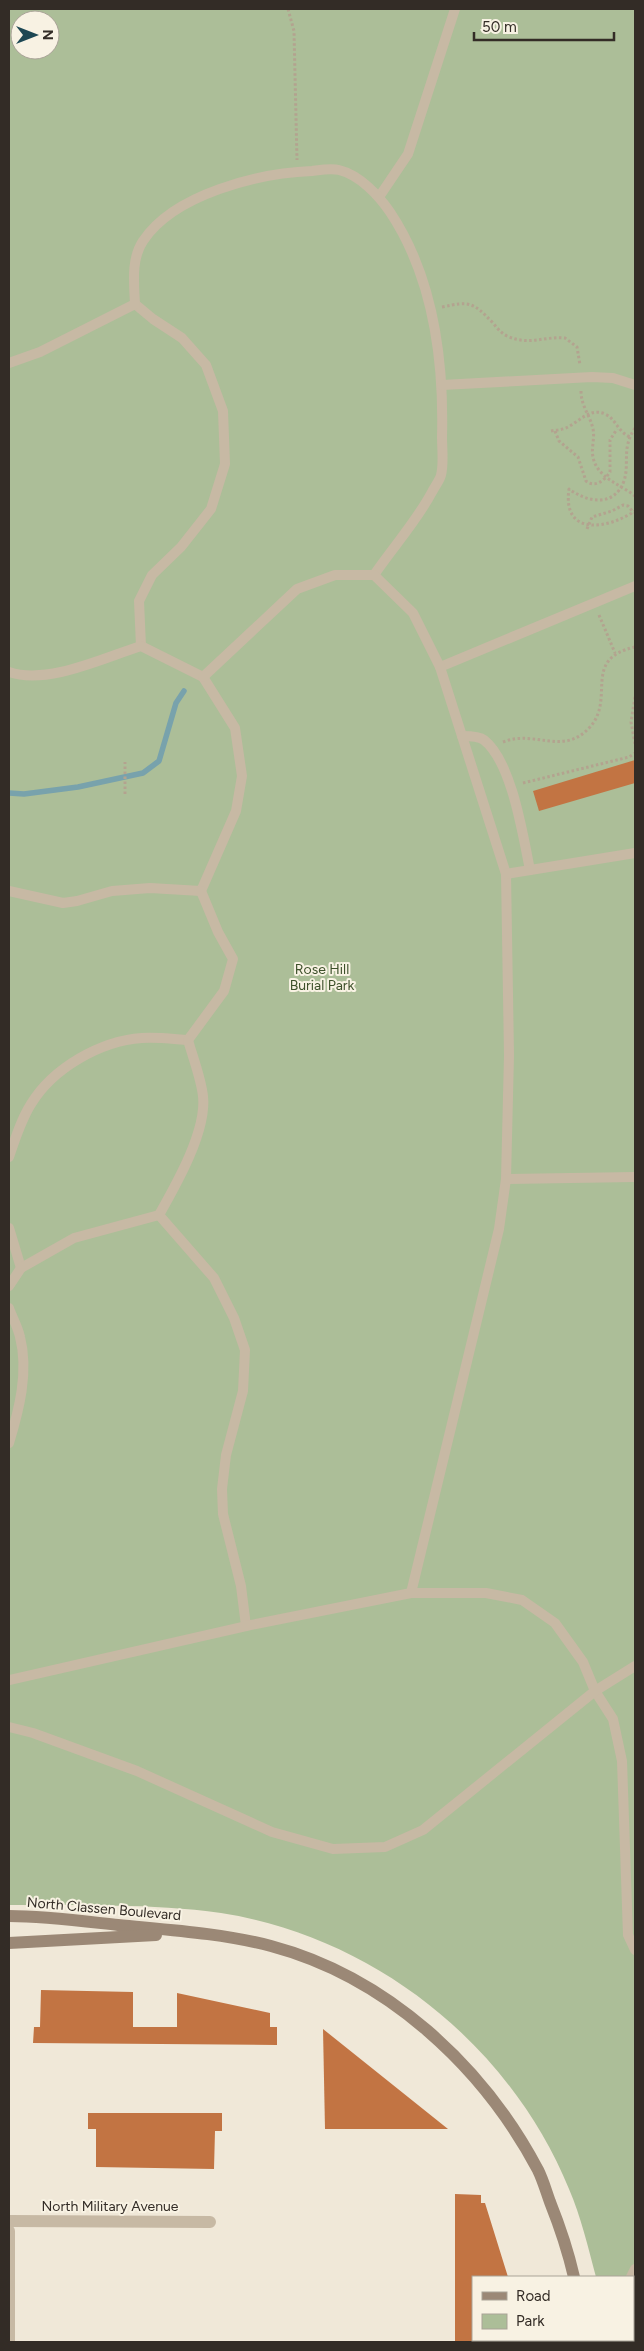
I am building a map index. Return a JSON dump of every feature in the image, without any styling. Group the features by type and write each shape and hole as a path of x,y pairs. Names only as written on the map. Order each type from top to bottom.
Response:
{"main road":[{"name":"North Classen Boulevard","path":"9,1916 196,1933 272,1947 310,1960 354,1980 394,2005 430,2032 469,2070 496,2104 539,2171 568,2250 574,2276"},
{"name":"North Classen Boulevard","path":"9,1943 196,1933"}],"street":[{"name":"North Military Avenue","path":"9,2221 210,2222"},
{"path":"9,2231 9,2342"}],"lane":[{"path":"379,197 408,154 455,9"},
{"path":"141,646 139,601 152,575 181,547 211,509 225,464 223,411 206,365 182,338 153,319 135,304 134,264 142,242 162,219 186,203 224,187 297,171 338,169 364,183 379,197 398,224 416,260 432,310 442,385 442,475 422,510 374,575"},
{"path":"9,363 40,352 135,304"},
{"path":"442,385 592,378 613,378 635,385"},
{"path":"203,677 297,589 335,575 374,575 413,613 440,666 506,874 509,1055 506,1179 499,1229 411,1593"},
{"path":"440,666 635,586"},
{"path":"9,672 21,676 52,675 141,646 203,677 235,728 242,776 236,811 201,891 218,932 233,959 224,991 188,1040"},
{"path":"462,736 483,738 493,748 511,786 530,870"},
{"path":"506,874 635,854"},
{"path":"9,891 63,903 112,891 150,888 201,891"},
{"path":"9,1157 31,1104 56,1074 89,1054 118,1042 143,1038 188,1040"},
{"path":"9,1286 21,1268 74,1238 159,1215 183,1171 201,1121 203,1097 188,1040"},
{"path":"506,1179 635,1177"},
{"path":"159,1215 214,1278 234,1318 245,1350 243,1391 226,1456 222,1489 223,1514 241,1586 246,1626"},
{"path":"9,1228 21,1268"},
{"path":"9,1308 20,1337 24,1373 16,1420 9,1443"},
{"path":"9,1680 246,1626 411,1593 486,1593 522,1600 555,1623 583,1662 595,1691 613,1719 622,1761 628,1935 635,1950"},
{"path":"9,1727 34,1733 137,1771 272,1832 333,1850 385,1847 423,1830 595,1691 635,1666"}],"path":[{"path":"288,9 294,31 297,171"},
{"path":"432,310 468,303 481,310 507,336 534,342 565,338 577,347 580,366"},
{"path":"581,388 582,406 593,428 592,455 594,462 606,477 635,496"},
{"path":"617,429 610,440 611,468 600,483 593,484 586,481 578,457 559,441 553,431 569,427 587,414 604,413 612,420 617,429 630,437"},
{"path":"587,530 588,525 592,517 623,505 628,506 634,512 611,524 588,525 575,518 568,507 569,489 579,497 594,501 609,498 621,486 624,479 626,451 630,437 635,431"},
{"path":"593,603 615,653"},
{"path":"493,748 520,737 557,742 568,741 582,734 591,726 600,710 604,667 615,653 635,647"},
{"path":"635,697 631,722 635,744"},
{"path":"511,786 629,757 635,753"},
{"path":"125,762 125,794"}],"green space":[{"name":"Rose Hill Burial Park","path":"9,9 635,9 635,2342 603,2342 634,2341 634,2276 596,2276 581,2221 569,2189 543,2137 511,2088 474,2045 431,2006 383,1973 332,1946 278,1926 221,1913 142,1906 9,1905"}],"building":[{"path":"635,760 635,783 539,811 533,791"},
{"path":"41,1990 133,1992 133,2027 177,2027 177,1993 270,2013 270,2027 277,2027 277,2045 33,2043 34,2027 40,2027"},
{"path":"323,2029 448,2129 325,2129"},
{"path":"88,2113 222,2113 222,2131 215,2131 214,2169 96,2167 96,2129 88,2129"},
{"path":"455,2194 481,2195 481,2203 485,2203 508,2276 472,2276 473,2342 455,2342"}],"waterway":[{"path":"9,793 24,794 78,787 143,773 159,761 176,703 184,691"}]}
